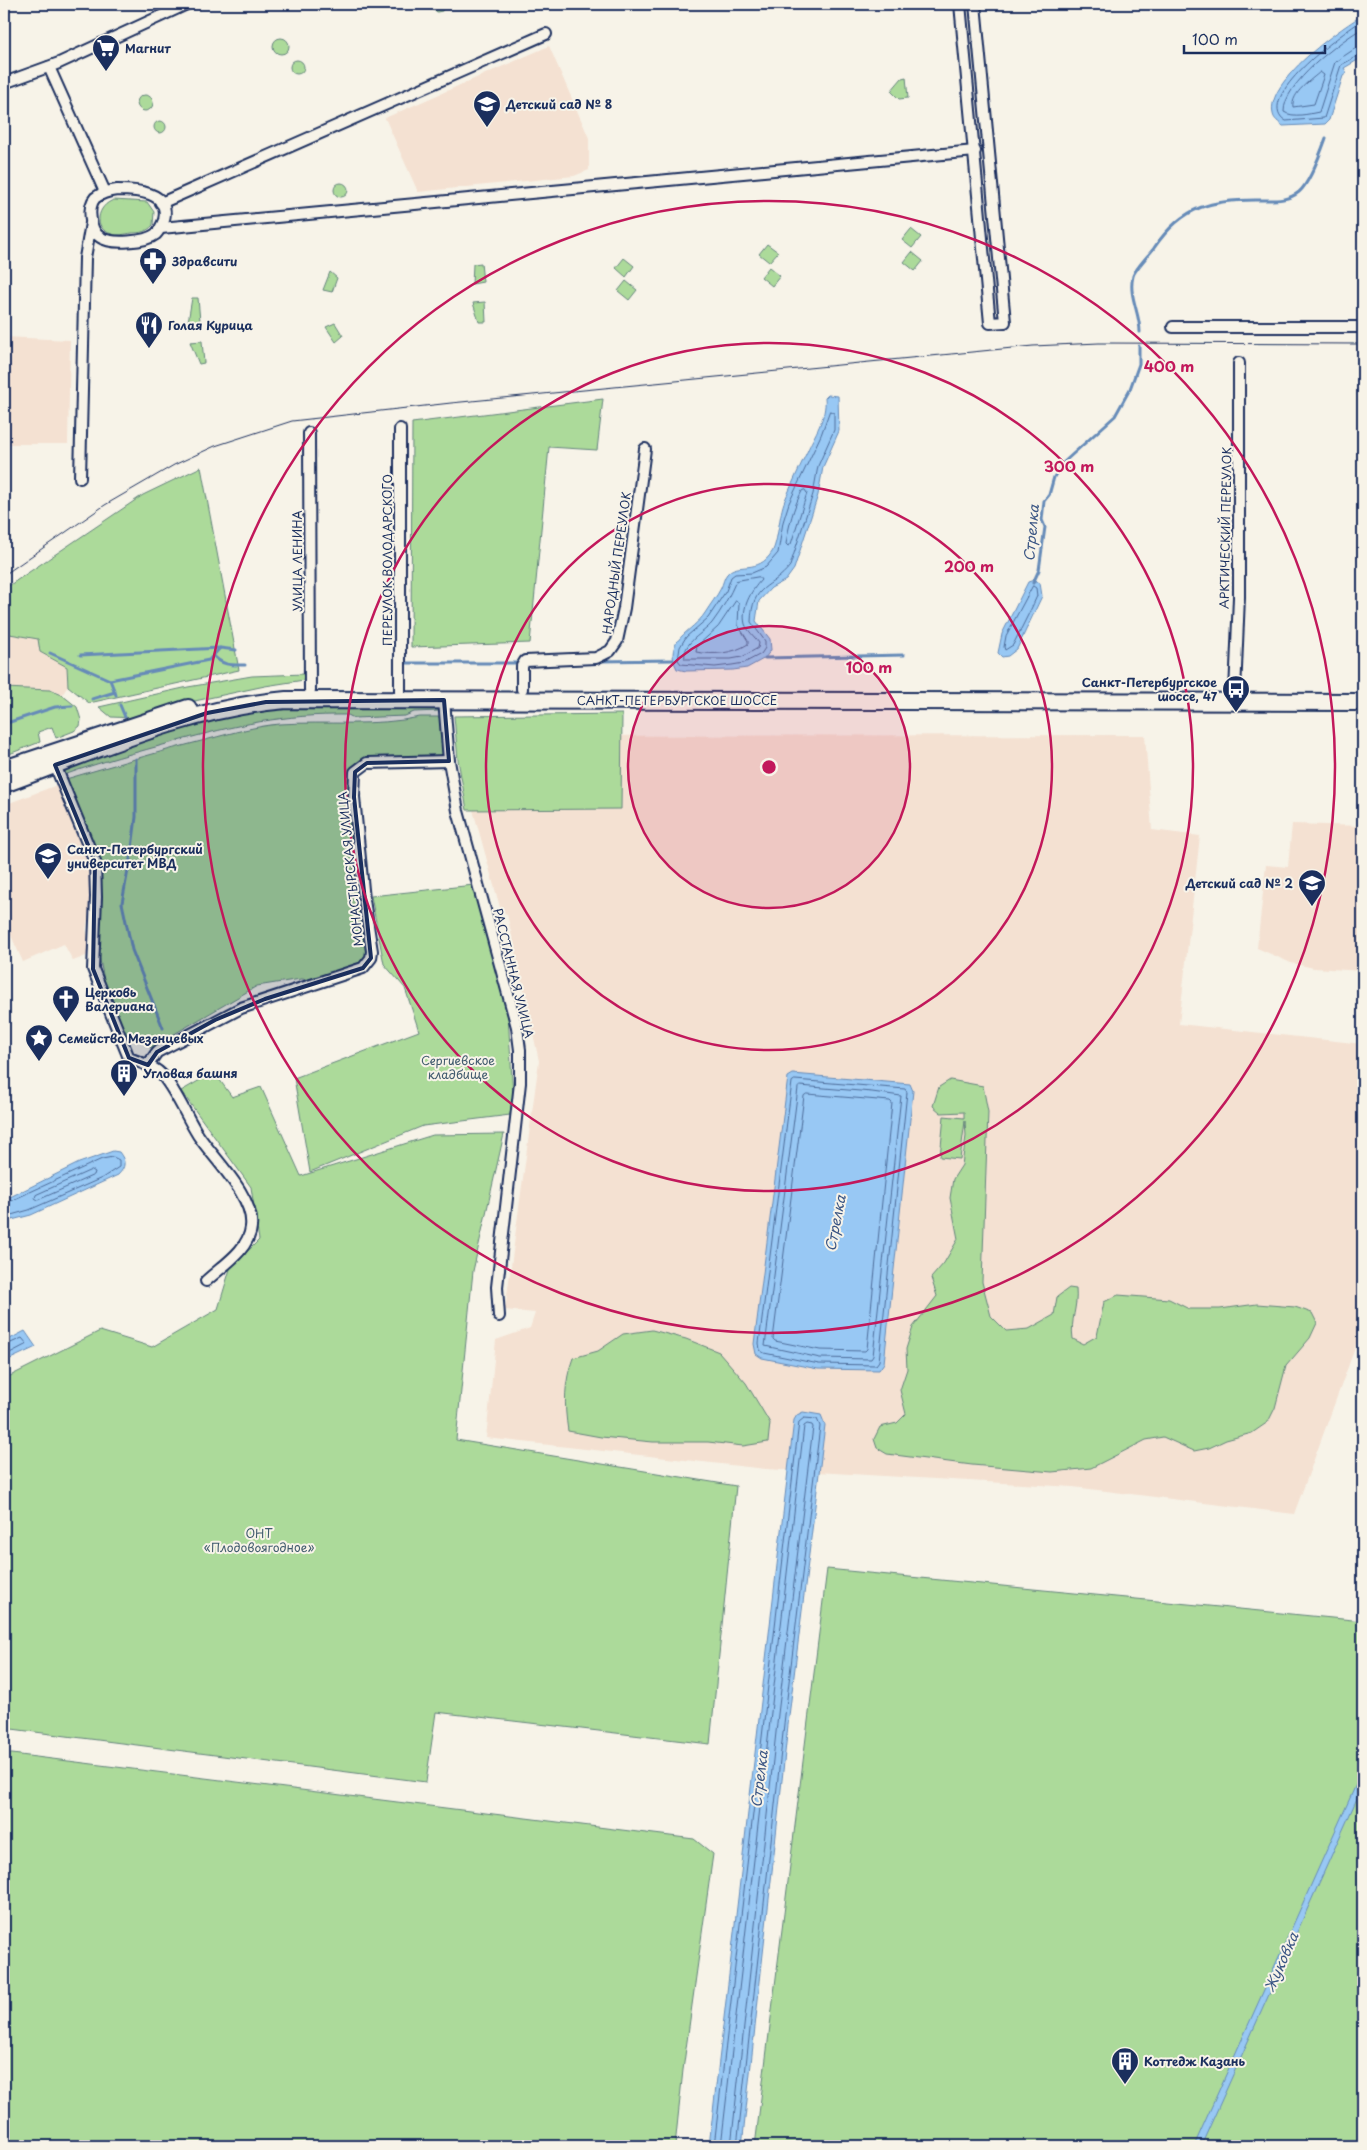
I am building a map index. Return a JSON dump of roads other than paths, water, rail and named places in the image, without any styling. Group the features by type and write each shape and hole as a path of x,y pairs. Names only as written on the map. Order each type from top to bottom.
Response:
{"main road":[{"name":"САНКТ-ПЕТЕРБУРГСКОЕ ШОССЕ","path":"4,769 191,707 262,693 310,690 1363,691"},
{"name":"САНКТ-ПЕТЕРБУРГСКОЕ ШОССЕ","path":"4,784 179,721 266,702 309,700 444,700 1363,702"}],"street":[{"path":"4,84 50,67 187,4"},
{"path":"960,4 990,323 1005,322 975,4"},
{"path":"161,203 546,34"},
{"path":"50,67 105,192"},
{"path":"160,228 975,152"},
{"path":"80,478 85,258 91,224 92,202 105,192 138,190 150,193 161,203 164,216 160,228 155,234 144,239 117,241 99,237 91,224"},
{"path":"1173,327 1363,327"},
{"name":"АРКТИЧЕСКИЙ ПЕРЕУЛОК","path":"1236,692 1239,597 1239,363"},
{"name":"ПЕРЕУЛОК ВОЛОДАРСКОГО","path":"400,429 400,691"},
{"name":"УЛИЦА ЛЕНИНА","path":"309,433 310,690"},
{"name":"НАРОДНЫЙ ПЕРЕУЛОК","path":"522,690 522,666 525,660 596,658 610,651 617,641 624,608 645,449"},
{"name":"РАССТАННАЯ УЛИЦА","path":"444,700 449,761 458,811 517,1027 520,1050 518,1105 505,1204 497,1287 499,1316"},
{"name":"МОНАСТЫРСКАЯ УЛИЦА","path":"148,1065 157,1052 241,1008 363,968 368,963 372,945 364,900 353,779 355,772 367,763 449,761"},
{"path":"55,765 95,862 96,897 93,969 129,1058 148,1065 164,1077 199,1136 231,1175 249,1211 252,1225 247,1242 206,1281"}],"water":[{"path":"1363,15 1363,57 1344,68 1347,73 1343,76 1329,120 1325,124 1283,126 1273,114 1274,101 1280,87 1292,72 1322,44"},
{"path":"828,395 838,396 839,431 823,467 818,495 794,569 786,580 771,588 759,601 756,621 770,639 771,650 765,658 747,668 686,671 677,669 673,659 673,651 676,644 700,620 722,586 727,574 736,568 754,566 766,559 772,552 785,500 819,426 824,412 825,398"},
{"path":"1034,580 1040,583 1042,596 1017,649 1008,656 1002,657 998,653 1002,634 1028,582"},
{"path":"793,1074 910,1084 913,1091 884,1363 879,1370 818,1369 762,1358 756,1354 754,1344 788,1077"},
{"path":"113,1151 119,1152 124,1161 124,1167 118,1175 31,1215 4,1222 4,1200 79,1163"},
{"path":"25,1331 36,1347 4,1362 4,1342"},
{"path":"803,1412 821,1415 825,1425 789,1716 742,2146 709,2146 794,1420 797,1415"},
{"name":"Жуковка","path":"1363,1769 1363,1785 1201,2146 1194,2146"}],"waterway":[{"path":"1140,332 1132,290 1133,276 1139,266 1176,222 1188,214 1214,203 1272,200 1295,195 1303,188 1311,175 1326,138"},
{"name":"Стрелка","path":"1033,583 1039,570 1045,527 1042,520 1044,501 1049,495 1054,477 1064,462 1115,416 1130,389 1139,364 1139,346"},
{"path":"80,655 220,648 236,650"},
{"path":"110,680 209,660 220,648"},
{"path":"50,653 110,680 116,695"},
{"path":"213,655 224,663 245,665"},
{"path":"765,658 904,655"},
{"path":"599,661 673,660"},
{"path":"406,663 519,663"},
{"path":"92,699 115,692"},
{"path":"120,705 125,717"},
{"path":"4,724 55,707 72,706"},
{"path":"136,759 136,817 122,903 132,950 163,1028"}],"tram line":[{"path":"4,575 105,505 174,465 215,446 292,421 451,403 1033,346 1099,343 1363,344"}],"place":[{"name":"Магнит","path":"106,72"},
{"name":"Детский сад № 8","path":"487,128"},
{"name":"Здравсити","path":"153,285"},
{"name":"Голая Курица","path":"149,349"},
{"name":"Санкт-Петербургское шоссе, 47","path":"1236,713"},
{"name":"Санкт-Петербургский университет МВД","path":"48,880"},
{"name":"Детский сад № 2","path":"1312,907"},
{"name":"Церковь Валериана","path":"66,1023"},
{"name":"Семейство Мезенцевых","path":"39,1062"},
{"name":"Угловая башня","path":"124,1097"},
{"name":"Коттедж Казань","path":"1125,2085"}],"park label":[{"name":"Сергиевское кладбище","path":"458,1067"},
{"name":"ОНТ «Плодовоягодное»","path":"259,1540"}]}
